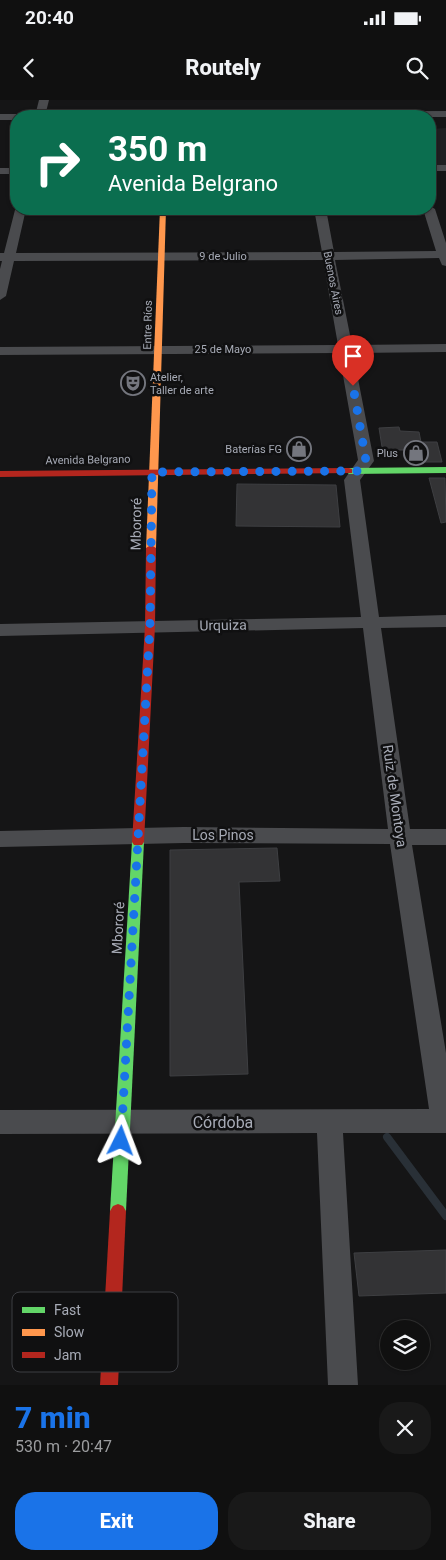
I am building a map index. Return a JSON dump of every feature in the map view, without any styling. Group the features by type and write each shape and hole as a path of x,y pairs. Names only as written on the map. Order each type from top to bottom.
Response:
{"street":[{"path":"0,296 5,257 18,215"},
{"name":"Entre Ríos","path":"152,472 156,463 163,215"},
{"name":"Buenos Aires","path":"321,215 366,461 357,471"},
{"path":"431,215 445,256"},
{"name":"9 de Julio","path":"5,257 445,256"},
{"name":"25 de Mayo","path":"0,351 446,348"},
{"name":"Avenida Belgrano","path":"0,474 446,470"},
{"name":"Ruiz de Montoya","path":"357,471 352,480 400,836 445,1121"},
{"name":"Mbororé","path":"114,1292 150,626 152,472"},
{"name":"Urquiza","path":"0,630 446,621"},
{"name":"Los Pinos","path":"0,839 184,835 446,837"},
{"path":"329,1121 343,1385"},
{"name":"Córdoba","path":"0,1122 445,1121"},
{"name":"Mbororé","path":"109,1385 110,1372"}],"shaded area":[{"path":"446,128 446,166 436,166 436,129"}],"building":[{"path":"399,427 400,431 419,432 421,442 437,442 442,462 425,462 422,450 387,450 382,447 379,428"},
{"path":"429,478 445,478 446,522 441,523"},
{"path":"237,484 336,485 340,527 236,526"},
{"path":"277,848 280,881 239,882 248,1074 170,1076 170,850"},
{"path":"446,1250 446,1293 359,1296 354,1253"}],"waterway":[{"path":"387,1137 446,1216"}],"traffic: fast":[{"path":"349,471 446,470"},
{"path":"118,1211 138,842"}],"traffic: slow":[{"path":"151,548 163,215"}],"traffic: jam":[{"path":"0,474 349,471"},
{"path":"138,842 150,626 151,548"},
{"path":"114,1292 118,1211"},
{"path":"109,1385 110,1372"}],"place":[{"name":"Atelier, Taller de arte","path":"133,383"},
{"name":"Baterías FG","path":"299,449"},
{"name":"Plus","path":"416,453"}],"route":[{"path":"121,1141 150,626 152,472 357,471 366,461 353,386"}]}
